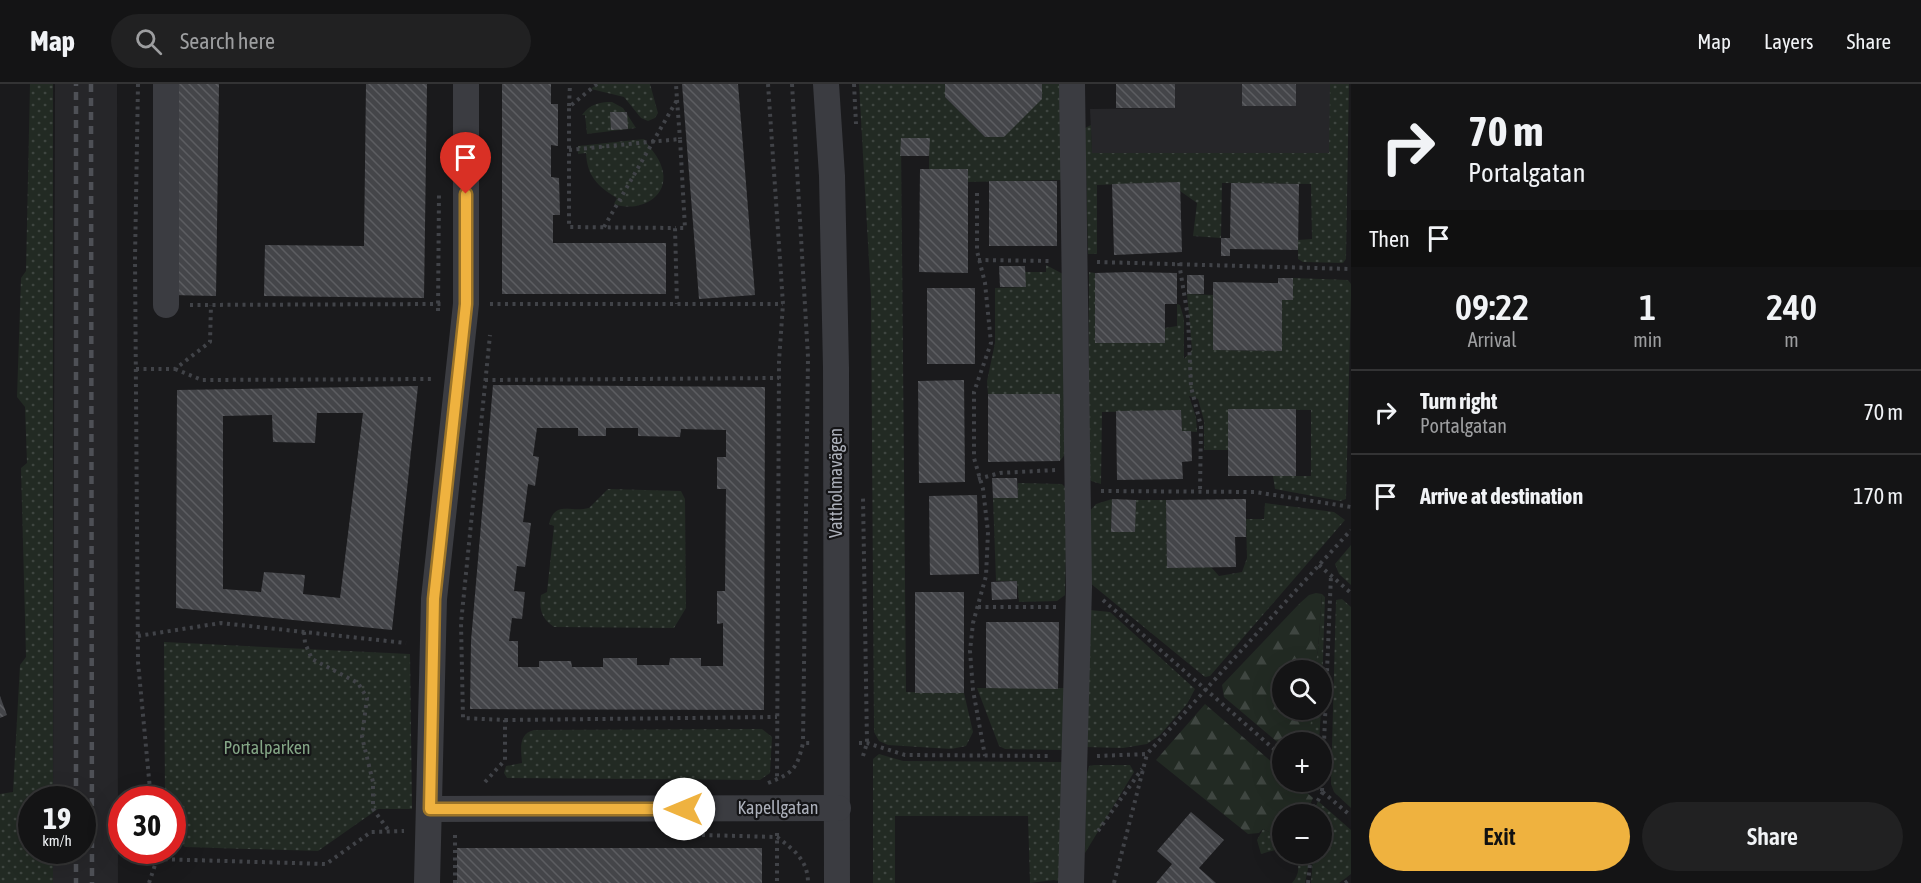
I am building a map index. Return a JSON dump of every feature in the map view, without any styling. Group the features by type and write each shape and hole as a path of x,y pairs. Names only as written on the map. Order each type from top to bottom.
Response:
{"street":[{"path":"166,84 166,305"},
{"path":"427,883 434,599 445,379 466,304 466,84"},
{"name":"Vattholmavägen","path":"826,84 836,357 837,883"},
{"path":"1072,84 1078,599 1077,756 1072,874"},
{"name":"Kapellgatan","path":"430,809 838,808"}],"path":[{"path":"138,84 136,369 138,636 150,786"},
{"path":"570,84 569,227 685,228 676,84"},
{"path":"570,107 597,84"},
{"path":"768,84 783,304 779,361 777,780 786,776 797,765 803,743 807,357 792,84"},
{"path":"603,227 677,100"},
{"path":"569,150 680,138"},
{"path":"438,321 439,188"},
{"path":"977,193 978,260 985,283 991,343 974,392 974,458 978,479 983,489 988,532 986,576 971,633 971,661 985,756"},
{"path":"675,228 677,304"},
{"path":"978,260 1351,268"},
{"path":"1179,263 1188,317 1191,387 1201,426 1200,491"},
{"path":"490,292 490,316"},
{"path":"175,369 210,342 211,305"},
{"path":"490,327 461,623 463,718 505,720 777,717"},
{"path":"136,369 175,369 202,380 779,378"},
{"path":"434,369 445,379"},
{"path":"978,479 1000,472 1200,491 1255,492 1351,507"},
{"path":"1114,883 1147,754 1207,691 1351,530"},
{"path":"1319,565 1351,592"},
{"path":"1324,732 1331,575"},
{"path":"978,607 1058,607 1078,599 1098,596 1272,747"},
{"path":"138,636 221,623 406,643"},
{"path":"304,632 305,643 312,659 323,667 358,683 367,698 362,737 373,782 373,809 389,831"},
{"path":"486,782 505,760 505,720"},
{"path":"803,743 867,743 905,755 1147,754"},
{"path":"1072,874 1144,765"},
{"path":"1323,792 1351,816"},
{"path":"455,831 455,883"},
{"path":"777,883 777,837 802,858 808,872 808,883"},
{"path":"149,883 156,864"},
{"path":"1308,883 1310,864"},
{"path":"1345,883 1351,879"}],"shaded area":[{"path":"55,84 117,84 118,786 108,786 108,864 118,864 118,883 53,883 53,864 96,864 96,786 53,786"},
{"path":"1175,84 1242,84 1242,106 1295,106 1296,84 1330,84 1330,153 1092,153 1090,109 1175,108"}],"green space":[{"path":"30,84 53,84 53,786 18,786 18,864 53,864 53,883 0,883 0,794 13,792 20,665 26,657 21,468 27,463 25,407 17,397 21,278 26,271"},
{"path":"597,84 650,84 658,113 655,118 648,121 641,118 624,97 591,89"},
{"path":"859,84 945,84 945,97 985,137 1003,137 1041,99 1042,84 1066,84 1066,180 968,182 968,169 929,169 929,139 901,138 906,692 964,693 973,732 966,746 951,749 888,745 879,741 874,732 871,297"},
{"path":"1330,84 1349,84 1346,259 1343,263 1303,262 1298,259 1298,240 1312,239 1311,184 1222,183 1221,238 1193,236 1197,203 1180,191 1180,182 1097,185 1097,254 1088,254 1085,128 1091,125 1092,153 1329,153"},
{"path":"612,102 623,108 636,128 587,134 585,115 582,115 595,104"},
{"path":"644,139 661,164 664,179 662,188 650,201 642,204 623,206 614,204 617,198 604,190 595,180 589,168 586,153 578,154 578,146"},
{"path":"1046,265 1063,274 1066,453 1060,461 1059,394 988,394 987,381 995,343 995,288 1025,287 1025,272 1046,272"},
{"path":"1089,272 1095,273 1095,343 1165,343 1165,328 1177,326 1177,304 1180,305 1184,319 1184,359 1192,350 1187,294 1213,295 1213,350 1282,351 1282,300 1293,300 1293,278 1348,280 1351,284 1351,295 1346,499 1340,501 1275,489 1273,476 1311,476 1311,410 1229,409 1228,450 1204,450 1204,421 1198,399 1189,396 1196,417 1197,432 1182,431 1181,411 1102,412 1101,484 1091,481 1088,476"},
{"path":"1018,483 1062,484 1067,489 1065,595 1057,601 1019,602 1017,581 996,581 993,498 1018,498"},
{"path":"608,489 681,491 685,499 686,608 674,628 554,627 544,617 540,600 541,595 547,592 554,526 549,524 552,517 559,510 589,508"},
{"path":"1112,499 1111,532 1134,532 1136,500 1166,500 1167,568 1211,567 1219,576 1242,572 1247,558 1246,519 1264,519 1265,503 1334,512 1345,520 1210,676 1205,677 1090,583 1088,513 1096,504"},
{"path":"1351,545 1351,585 1339,574 1335,564"},
{"path":"1322,594 1325,597 1323,660 1316,660"},
{"path":"1322,594 1316,660 1272,660 1272,720 1311,720 1310,732 1272,732 1272,738 1224,697 1222,685 1309,595"},
{"path":"1342,599 1351,607 1351,808 1334,792 1332,787 1336,600"},
{"path":"1090,610 1110,612 1195,689 1187,704 1160,735 1147,744 1123,748 1085,747"},
{"name":"Portalparken","path":"164,642 410,654 412,809 378,809 318,851 186,847 186,786 165,786"},
{"path":"977,688 1064,688 1062,750 1005,749 999,746"},
{"path":"1205,704 1272,762 1272,792 1306,792 1313,798 1310,804 1272,804 1272,833 1263,829 1259,833 1248,834 1156,760"},
{"path":"1310,720 1320,720 1320,732 1309,732"},
{"path":"762,729 772,737 770,773 760,780 507,778 504,773 506,766 522,763 523,739 525,735 534,730"},
{"path":"879,754 903,761 1064,762 1062,882 1054,880 1030,883 1028,816 895,816 895,883 873,883 873,759"},
{"path":"1130,765 1134,772 1085,853 1086,777 1089,766"},
{"path":"1332,813 1351,830 1351,874 1339,883 1311,883 1312,864 1332,864"},
{"path":"1263,829 1272,833 1272,851 1261,854 1257,840"},
{"path":"1297,864 1309,864 1305,883 1292,883 1297,876"}],"building":[{"path":"174,84 219,84 216,296 171,295"},
{"path":"366,84 427,84 424,298 264,296 265,245 364,246"},
{"path":"502,84 551,84 551,104 558,104 558,146 551,145 551,177 559,178 560,215 553,215 553,243 666,243 666,294 502,294"},
{"path":"682,84 738,84 755,295 699,299"},
{"path":"945,84 1042,84 1042,99 1004,137 985,137 945,97"},
{"path":"1116,84 1175,84 1175,108 1116,108"},
{"path":"1242,84 1296,84 1296,106 1242,106"},
{"path":"610,112 627,112 628,129 611,130"},
{"path":"901,138 930,138 929,156 900,156"},
{"path":"920,169 968,169 968,273 919,272"},
{"path":"989,181 1057,181 1057,246 989,246"},
{"path":"1180,182 1182,252 1114,255 1112,184"},
{"path":"1231,183 1299,184 1298,250 1230,249 1230,256 1221,256 1221,238 1230,238"},
{"path":"999,266 1025,266 1026,287 1000,287"},
{"path":"1095,273 1177,273 1177,304 1165,304 1165,343 1095,343"},
{"path":"1187,275 1204,275 1204,294 1187,294"},
{"path":"1278,278 1293,278 1293,300 1282,300 1282,351 1213,350 1213,282 1278,283"},
{"path":"927,288 975,288 975,364 927,364"},
{"path":"964,380 965,482 919,483 918,381"},
{"path":"493,385 765,387 764,710 470,709 471,641","holes":["537,428 578,428 578,436 606,436 606,428 638,428 638,436 680,437 681,429 726,430 726,457 717,457 717,489 726,489 725,591 717,591 717,624 723,623 723,666 701,666 701,658 670,658 669,665 637,665 637,658 603,658 603,667 572,667 571,661 539,661 539,667 518,667 518,641 509,641 512,618 522,619 525,592 514,591 517,566 525,567 531,523 523,522 528,484 535,486 539,457 533,456"]},
{"path":"418,386 392,630 176,608 177,390","holes":["317,413 363,413 340,598 303,594 305,575 264,572 261,592 223,589 223,416 272,415 273,442 315,443"]},
{"path":"988,394 1060,394 1060,461 988,462"},
{"path":"1228,409 1296,409 1296,476 1228,476"},
{"path":"1181,410 1182,431 1191,431 1192,461 1182,462 1183,479 1117,480 1116,411"},
{"path":"992,478 1017,478 1018,498 993,498"},
{"path":"977,495 979,574 930,575 929,496"},
{"path":"1112,499 1136,500 1135,532 1111,532"},
{"path":"1246,499 1246,537 1235,537 1236,567 1167,568 1166,500"},
{"path":"1017,581 1017,599 992,600 991,582"},
{"path":"915,592 964,592 964,693 915,693"},
{"path":"986,622 1059,622 1058,689 986,688"},
{"path":"0,696 7,715 0,718"},
{"path":"1191,812 1224,840 1199,868 1216,883 1156,883 1172,864 1157,851"},
{"path":"457,848 762,848 762,883 457,883"}],"railway":[{"path":"76,84 76,786"},
{"path":"91,84 92,883"},
{"path":"76,864 76,883"}],"route":[{"path":"466,194 466,304 434,599 430,809 684,809"}]}
